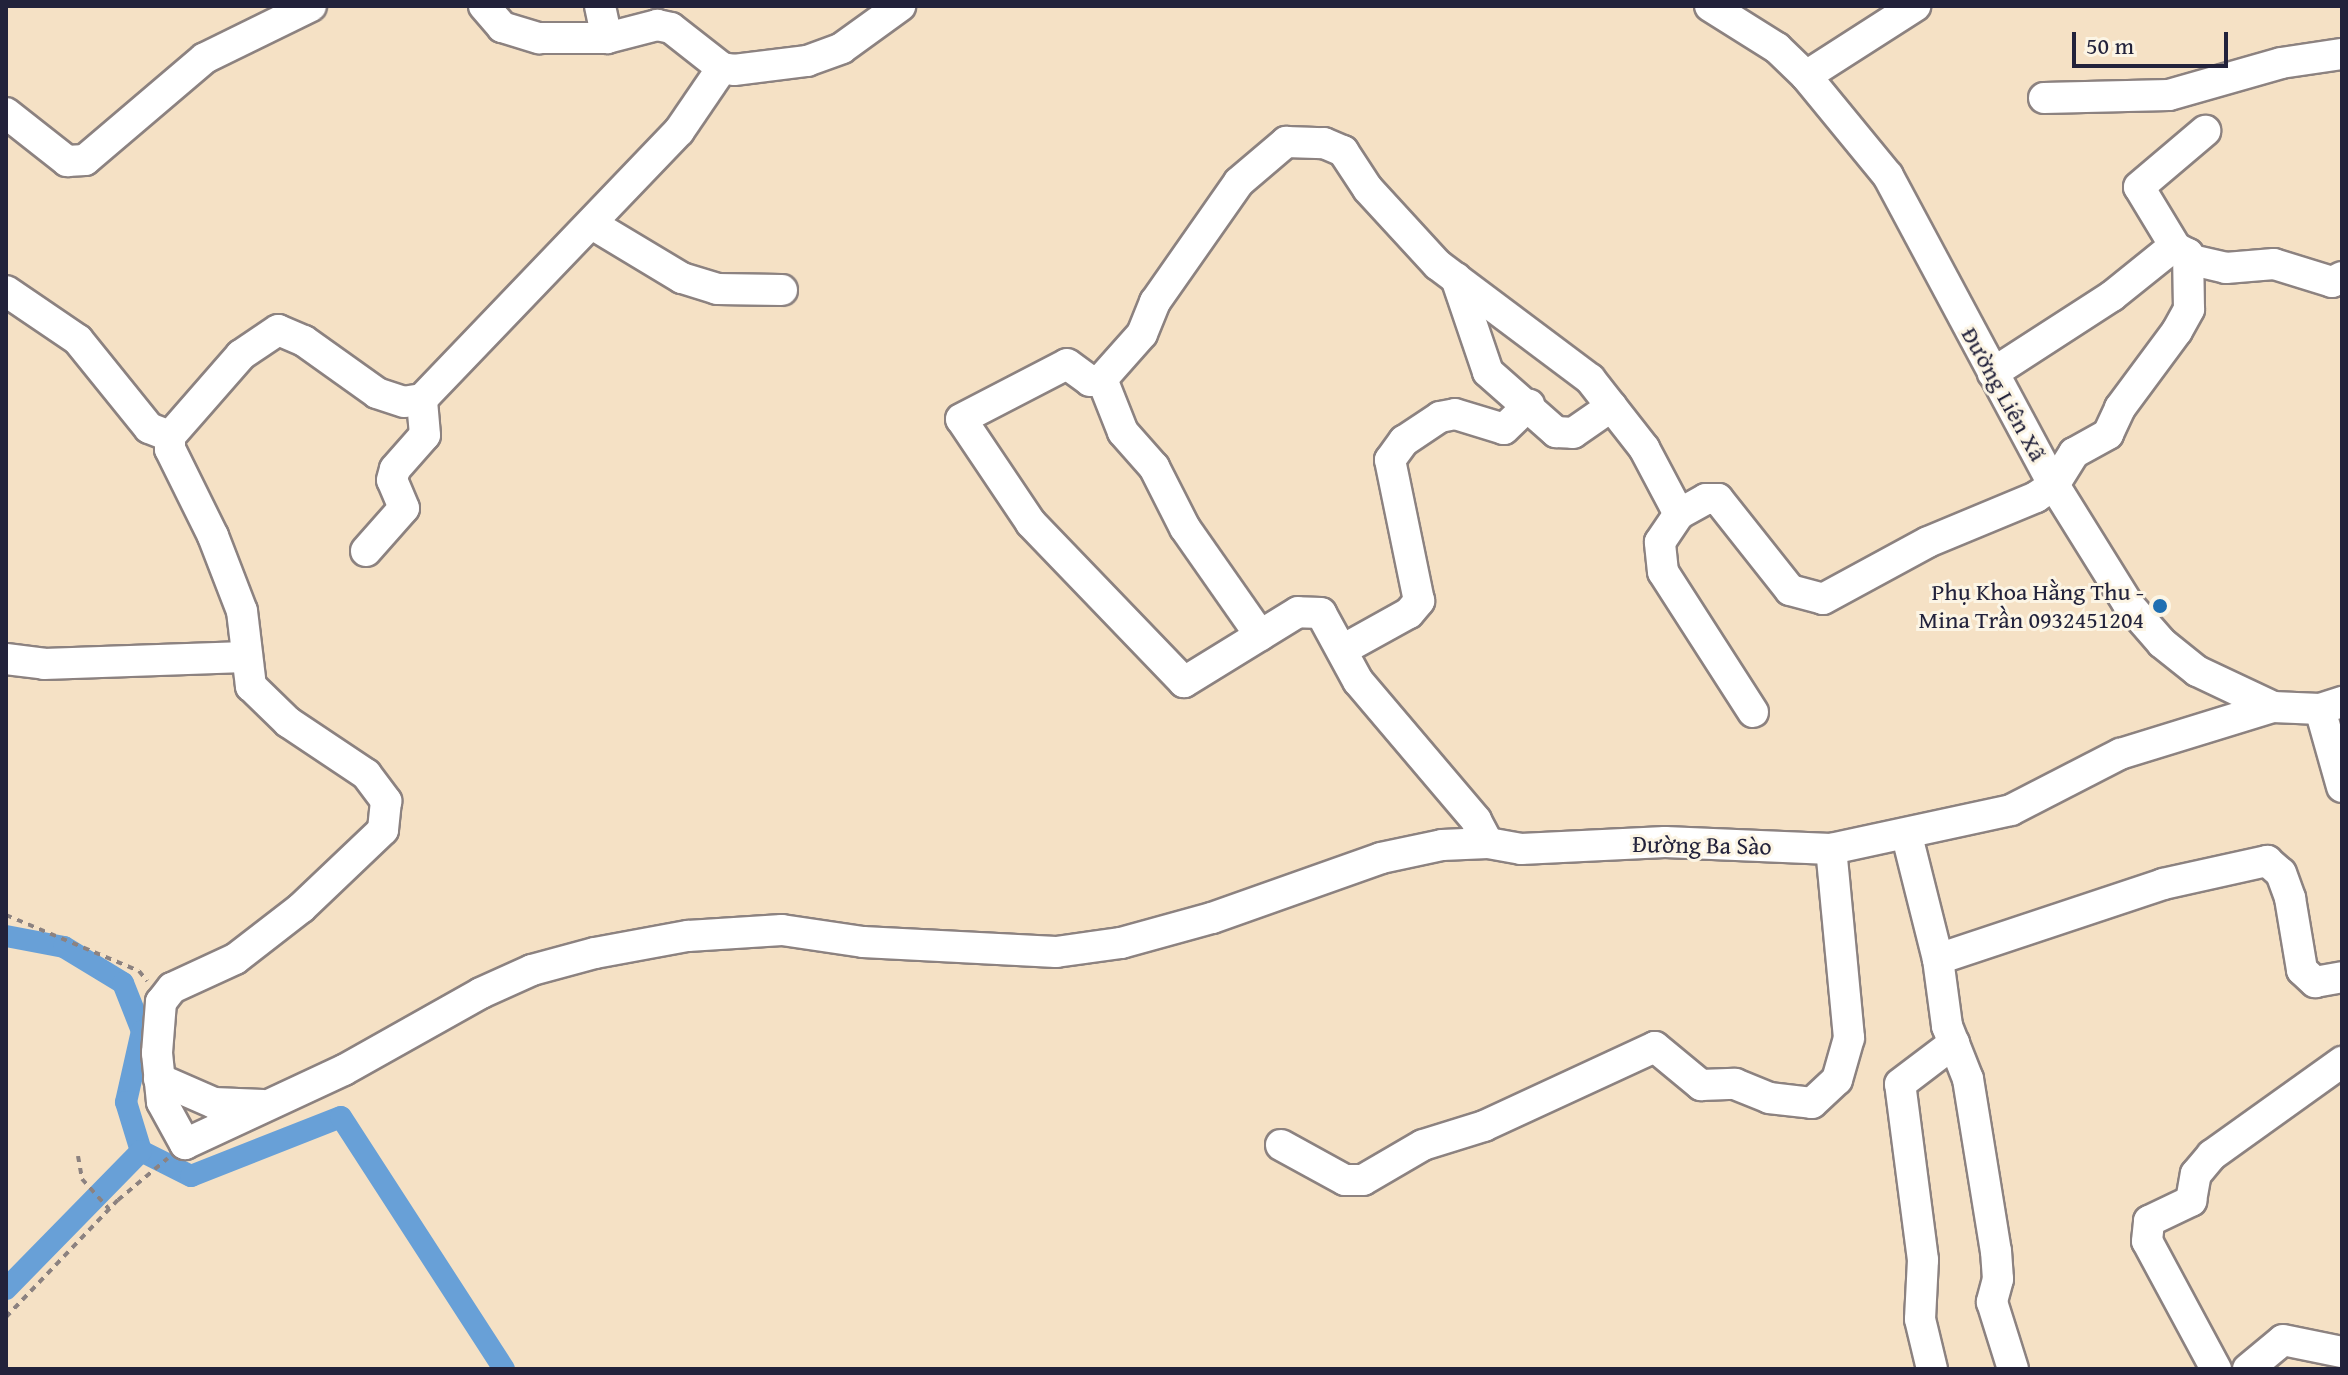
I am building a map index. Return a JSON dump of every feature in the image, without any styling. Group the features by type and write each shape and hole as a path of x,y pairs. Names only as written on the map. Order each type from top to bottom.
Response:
{"street":[{"path":"6,113 67,161 85,160 205,58 311,6"},
{"path":"484,6 502,27 518,33 607,38 657,25 671,28 722,68 807,61 867,34 900,6"},
{"path":"600,6 607,38"},
{"name":"Đường Liên Xã","path":"1710,6 1777,48 1806,76 1888,176 2054,485 2128,604 2162,643 2197,671 2273,707 2331,705"},
{"path":"1806,76 1915,6"},
{"path":"2044,98 2169,95 2281,63 2342,54"},
{"path":"185,1144 162,1102 159,1079 161,1002 172,988 263,941 371,844 386,815 386,801 366,774 257,695 245,657 242,611 213,536 170,449 170,436 241,355 278,330 304,341 377,393 404,402 422,399 508,304 592,224 679,131 722,68"},
{"path":"1753,712 1663,572 1660,542 1679,514 1706,499 1718,499 1790,590 1823,599 2054,485 2074,453 2108,434 2120,408 2177,331 2189,309 2184,254 2139,187 2205,131"},
{"path":"1488,843 1476,820 1358,681 1344,649 1321,613 1309,609 1260,635 1192,681 1171,674 1031,523 961,419 1067,364 1090,381 1102,379 1142,334 1155,302 1230,194 1286,142 1324,143 1343,151 1396,221 1456,278 1557,352 1612,406 1644,448 1679,514"},
{"path":"592,224 682,278 717,289 782,290"},
{"path":"1993,373 2184,254"},
{"path":"2184,254 2226,268 2274,264 2332,282 2342,277"},
{"path":"1456,278 1488,372 1556,432 1573,433 1612,406"},
{"path":"6,291 78,340 149,428 170,436"},
{"path":"1102,379 1123,432 1154,467 1185,528 1260,635"},
{"path":"366,551 404,508 392,480 395,469 425,435 422,399"},
{"path":"1344,649 1409,613 1419,601 1390,460 1404,441 1440,417 1455,414 1504,429 1529,405"},
{"path":"6,659 44,664 245,657"},
{"path":"2331,705 2342,787"},
{"name":"Đường Ba Sào","path":"185,1144 273,1104 481,993 532,970 611,950 688,936 782,930 981,951 1056,952 1121,943 1212,918 1381,858 1442,845 1488,843 1521,849 1665,842 1831,849 1907,836 2011,810 2120,754 2273,707"},
{"path":"1907,836 1938,959 1954,1043 1968,1079 1996,1251 1998,1279 1992,1302 2013,1369"},
{"path":"1281,1145 1345,1180 1363,1180 1423,1145 1484,1126 1655,1047 1701,1085 1735,1084 1769,1098 1812,1103 1837,1080 1849,1038 1831,849"},
{"path":"1938,959 2163,884 2267,861 2281,873 2290,898 2302,970 2315,982 2342,977"},
{"path":"1932,1369 1920,1319 1923,1260 1900,1084 1954,1043"},
{"path":"2216,1369 2147,1241 2149,1221 2191,1201 2196,1174 2212,1155 2342,1062"},
{"path":"159,1079 214,1103 273,1104"},
{"path":"2248,1369 2283,1340 2342,1352"}],"path":[{"path":"6,915 139,971 161,1002"},
{"path":"6,1317 118,1200 185,1144"},
{"path":"78,1156 82,1179 109,1209"}],"waterway":[{"path":"6,936 64,947 123,983 142,1031 126,1102 141,1151 191,1176 341,1117 504,1369"},
{"path":"6,1289 141,1151"}],"place":[{"name":"Phụ Khoa Hằng Thu - Mina Trần 0932451204","path":"2160,606"}]}
